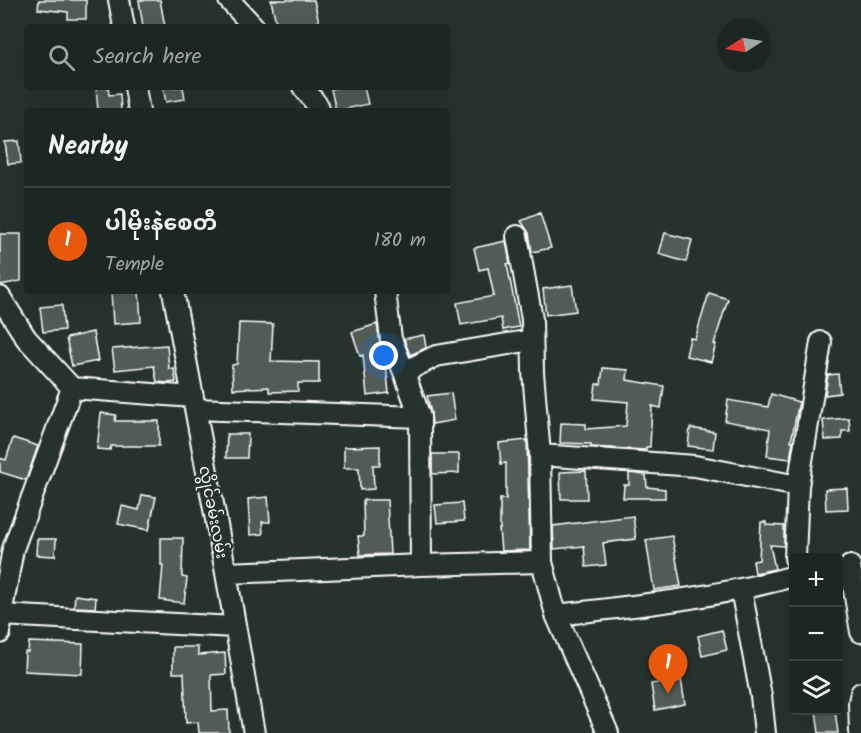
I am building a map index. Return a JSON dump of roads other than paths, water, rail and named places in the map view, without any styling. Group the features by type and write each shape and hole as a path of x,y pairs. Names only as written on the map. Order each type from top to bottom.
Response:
{"street":[{"path":"119,0 123,24"},
{"path":"229,0 251,24"},
{"path":"136,90 138,108"},
{"path":"305,90 319,108"},
{"path":"517,236 532,318 540,455 542,562 556,615 608,733"},
{"name":"လွိုင်ခမ်းလမ်း","path":"174,294 254,733"},
{"path":"385,294 391,339 420,417 421,565"},
{"path":"0,297 26,338 72,388 194,403 420,417"},
{"path":"404,372 436,356 532,340"},
{"path":"795,553 798,486 821,342"},
{"path":"72,388 13,549 0,621 235,627"},
{"path":"540,455 695,466 798,486"},
{"path":"226,573 542,562"},
{"path":"850,565 861,632"},
{"path":"556,615 713,594 789,577"},
{"path":"741,589 761,696 765,733"},
{"path":"860,733 861,693"}],"place":[{"name":"ပါမိုးနဲစေတီ","path":"668,694"}]}
